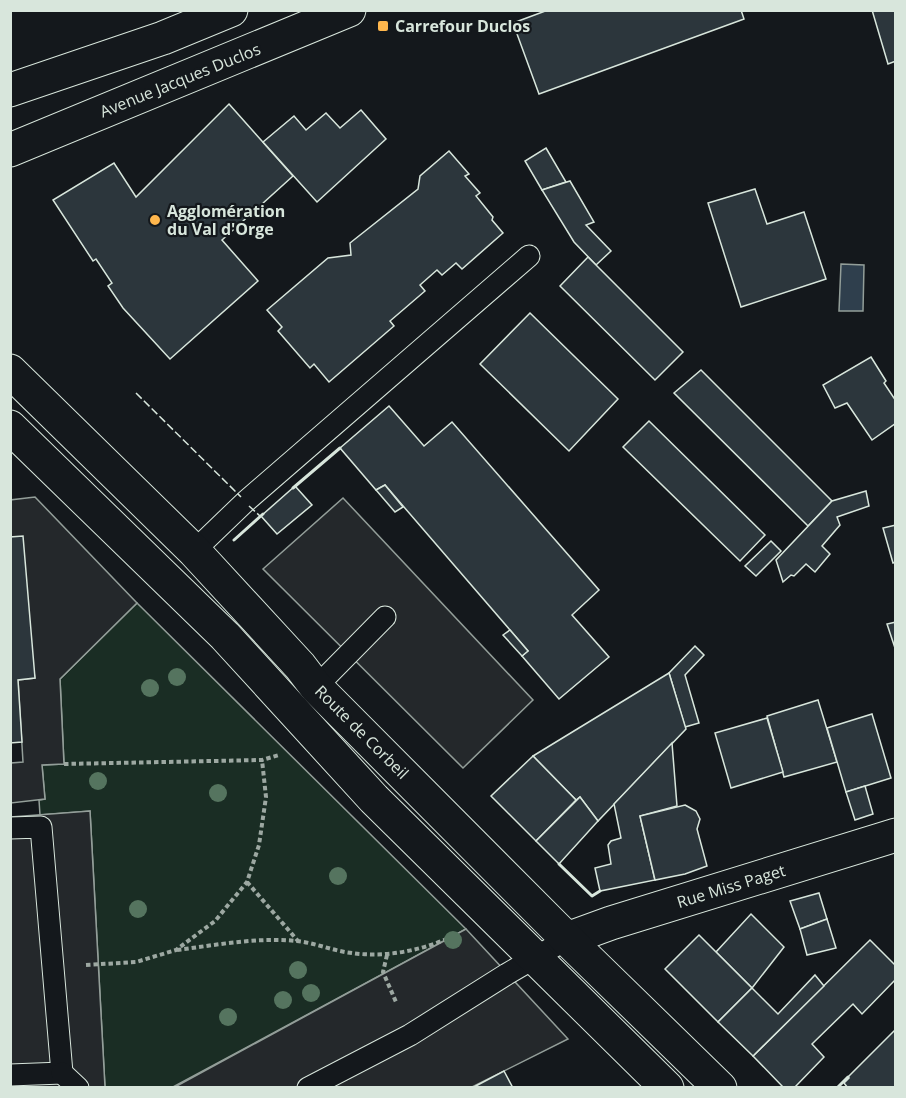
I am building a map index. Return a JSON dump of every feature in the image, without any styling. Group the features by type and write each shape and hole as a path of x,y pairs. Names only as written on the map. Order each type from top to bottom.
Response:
{"main road":[{"path":"10,90 163,38 231,10"},
{"name":"Avenue Jacques Duclos","path":"10,150 349,10"},
{"name":"Route de Corbeil","path":"10,371 194,551 300,666 316,687 567,939 720,1088"},
{"name":"Route de Corbeil","path":"10,427 225,636 374,799 667,1088"},
{"name":"Rue Miss Paget","path":"567,939 611,923 896,835"}],"lane":[{"path":"194,551 245,502 529,256"},
{"path":"316,687 385,617"},
{"path":"10,828 40,827 54,968 70,1081 10,1075"},
{"path":"308,1088 410,1035 567,939"}],"path":[{"path":"64,764 262,760 284,753"},
{"path":"176,950 215,921 247,882 259,845 266,797 262,760"},
{"path":"247,882 298,941"},
{"path":"54,968 136,962 176,950 253,941 298,941 352,954 387,955 442,941 458,933"},
{"path":"387,955 384,972 410,1035"}],"green space":[{"path":"137,603 466,929 173,1087 105,1087 90,811 40,815 39,800 45,799 42,765 64,764 60,679"}],"shaded area":[{"path":"35,497 137,603 60,679 64,764 42,765 45,799 11,803 11,763 23,762 18,680 35,678 11,537 10,500"},
{"path":"343,498 533,700 463,768 263,569"},
{"path":"90,811 105,1087 11,1088 11,817"},
{"path":"466,929 568,1039 472,1087 173,1088"}],"water":[{"path":"841,264 864,265 863,311 839,311"}],"building":[{"path":"548,10 741,10 744,19 539,94 513,23"},
{"path":"872,10 896,10 896,61 888,64"},
{"name":"Agglomération du Val d'Orge","path":"229,104 293,176 222,240 258,281 170,359 123,308 108,286 112,283 96,259 93,261 53,200 114,163 136,197"},
{"path":"361,110 386,139 317,202 263,142 294,116 306,130 326,113 340,128"},
{"path":"546,148 566,182 542,190 525,161"},
{"path":"449,151 469,174 465,176 480,193 476,196 503,233 462,269 456,263 442,275 437,270 420,285 425,291 390,321 394,326 329,382 314,364 310,368 278,331 282,327 267,310 328,258 351,255 350,243 418,189 420,176"},
{"path":"570,181 594,222 586,225 611,251 596,265 574,242 542,190"},
{"path":"755,189 767,224 804,212 826,279 741,307 708,203"},
{"path":"588,257 683,352 655,380 560,286"},
{"path":"530,313 618,399 569,451 480,364"},
{"path":"871,357 896,401 896,423 872,440 847,403 835,408 823,385"},
{"path":"701,370 832,501 808,526 674,393"},
{"path":"389,406 424,446 452,422 599,590 572,615 609,657 559,699 522,656 528,651 385,485 376,490 340,448"},
{"path":"649,421 765,535 740,561 623,447"},
{"path":"385,485 403,507 395,512 376,490"},
{"path":"295,486 312,505 277,534 261,516"},
{"path":"866,491 869,506 837,517 840,525 822,546 830,554 815,572 806,564 794,576 791,575 783,582 776,560 832,501"},
{"path":"896,525 896,562 893,563 883,528"},
{"path":"23,536 35,678 18,680 22,742 10,743 10,537"},
{"path":"771,541 781,551 756,576 745,566"},
{"path":"896,622 896,651 887,624"},
{"path":"510,630 528,651 522,656 503,635"},
{"path":"695,646 704,655 685,675 699,723 685,727 669,673"},
{"path":"669,673 686,729 598,821 580,797 576,800 533,756"},
{"path":"818,700 837,762 784,777 767,716"},
{"path":"872,714 891,778 846,792 827,728"},
{"path":"767,718 783,772 731,788 715,733"},
{"path":"672,743 677,806 640,816 655,880 600,891 595,868 611,864 608,845 611,841 621,838 614,804"},
{"path":"533,756 576,800 536,841 491,796"},
{"path":"865,786 873,814 855,820 846,792"},
{"path":"580,797 598,821 559,864 536,841"},
{"path":"685,805 696,811 700,819 697,829 707,866 685,874 655,880 640,816"},
{"path":"819,893 827,919 800,929 790,901"},
{"path":"751,914 784,947 752,988 716,952"},
{"path":"827,919 836,948 807,955 800,929"},
{"path":"699,935 752,988 718,1022 665,969"},
{"path":"870,940 896,966 896,979 862,1014 853,1004 812,1044 824,1057 794,1088 784,1088 753,1056"},
{"path":"815,975 824,986 753,1056 718,1022 752,988 778,1014"},
{"path":"896,1029 896,1088 848,1088 844,1083 848,1077"},
{"path":"504,1071 513,1088 472,1088"}],"fence":[{"path":"136,393 241,497"},
{"path":"249,506 260,516"}],"wall":[{"path":"293,488 340,448"},
{"path":"234,540 263,514"},
{"path":"559,864 592,896 600,891"},
{"path":"837,1088 848,1077"}],"place":[{"name":"Carrefour Duclos","path":"383,26"},
{"name":"Agglomération du Val d'Orge","path":"155,220"}]}
